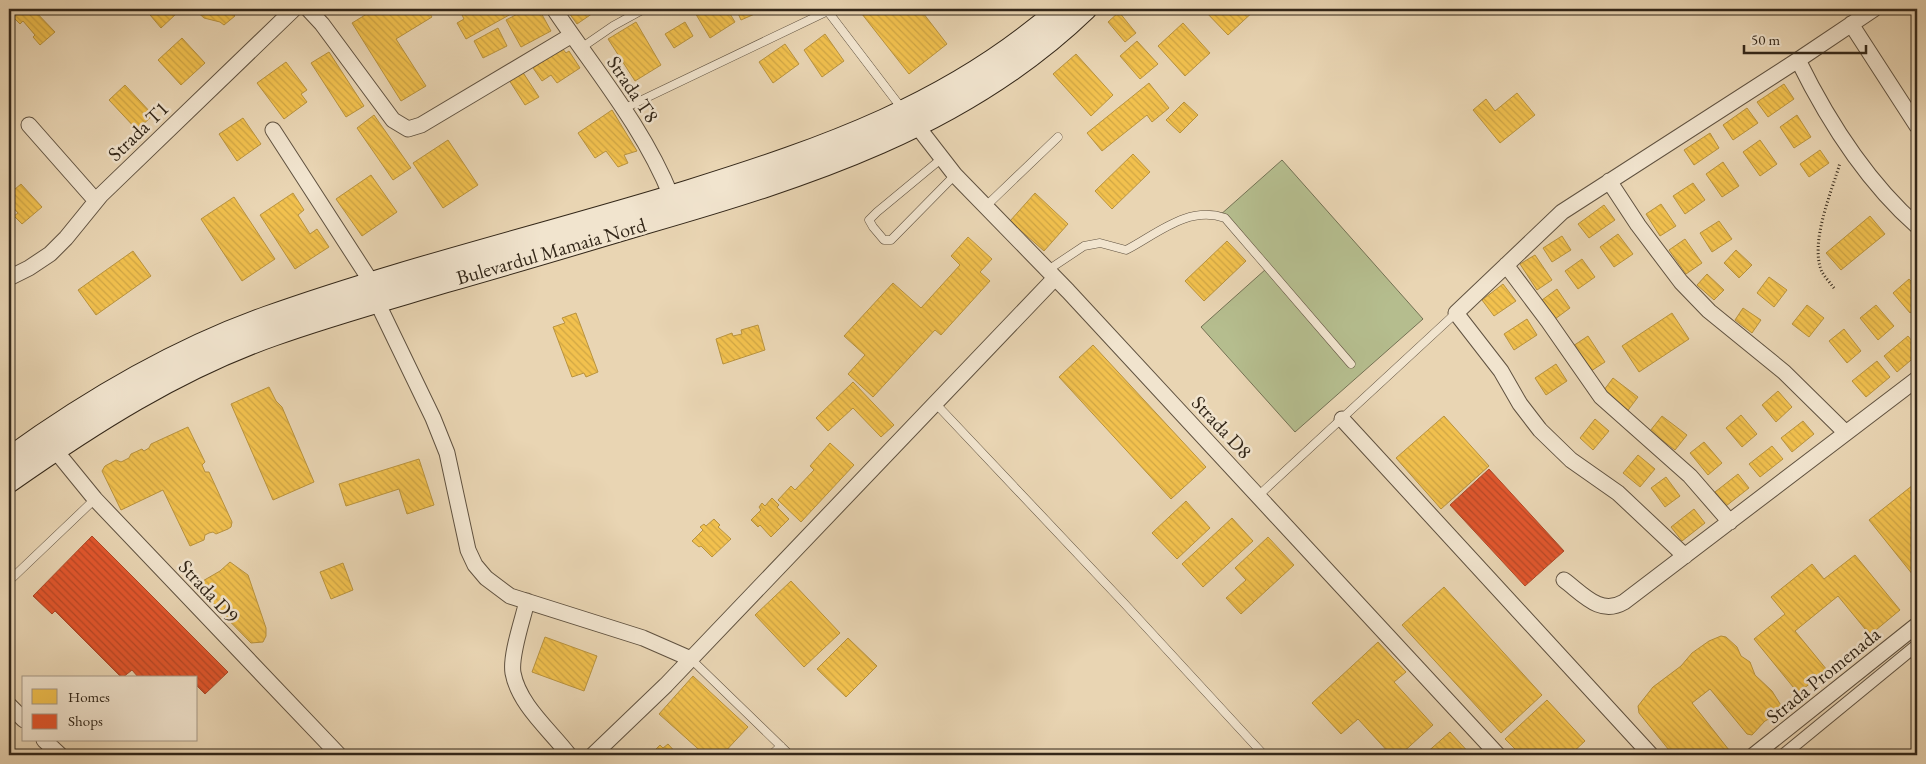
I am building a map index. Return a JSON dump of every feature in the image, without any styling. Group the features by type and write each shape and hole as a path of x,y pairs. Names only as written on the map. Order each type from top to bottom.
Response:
{"main road":[{"name":"Bulevardul Mamaia Nord","path":"9,458 85,406 179,354 267,317 374,293 722,200 860,152 989,63 1059,9"},
{"name":"Bulevardul Mamaia Nord","path":"9,482 95,423 142,395 196,368 374,293 801,154 872,126 910,119 1000,80 1030,58 1086,9"}],"street":[{"name":"Strada T1","path":"9,278 50,254 66,238 96,201 294,9"},
{"path":"308,9 322,24 393,120 408,129 421,125 572,35"},
{"name":"Strada T8","path":"554,9 639,132 663,174 671,196"},
{"path":"1685,556 1618,493 1571,460 1540,430 1520,404 1501,371 1456,313 1562,212 1874,9"},
{"path":"1851,24 1917,126"},
{"path":"1798,60 1815,93 1846,143 1879,189 1917,226"},
{"name":"Strada D8","path":"910,119 955,175 1052,274 1498,755"},
{"path":"29,125 96,201"},
{"path":"274,130 374,293 434,418 447,452 468,550 475,565 486,578 510,596 644,638 692,659"},
{"path":"1610,181 1638,224 1682,282 1709,311 1784,372 1846,433"},
{"path":"1506,265 1601,397 1690,476 1730,522"},
{"path":"593,755 634,718 692,659 936,404 1052,274"},
{"path":"1564,580 1598,605 1609,608 1616,607 1917,379"},
{"path":"1342,419 1651,755"},
{"name":"Strada D9","path":"55,450 95,499 339,755"},
{"path":"527,601 515,650 513,672 522,697 569,755"},
{"name":"Strada Promenada","path":"1754,755 1917,625"},
{"path":"1783,755 1917,645"},
{"path":"9,705 22,718"},
{"path":"46,742 60,755"}],"lane":[{"path":"581,48 613,26 644,9"},
{"path":"623,109 827,10 910,119"},
{"path":"985,207 1058,137"},
{"path":"941,159 877,212 869,220 872,227 884,240 892,240 955,175"},
{"path":"1052,274 1084,246 1100,243 1126,250 1143,242 1170,224 1200,214 1212,214 1225,218 1351,364"},
{"path":"1258,496 1456,313"},
{"path":"936,404 1117,595 1264,755"},
{"path":"9,581 95,499"},
{"path":"692,659 790,755"},
{"path":"772,755 781,746"}],"path":[{"path":"1834,288 1822,272 1819,255 1820,227 1846,143"}],"green space":[{"path":"1282,160 1423,319 1295,432 1201,327 1266,269 1219,216"}],"building: Homes":[{"path":"12,9 33,9 55,32 40,45 33,37 35,35 23,21 20,24 13,17 16,14"},
{"path":"145,9 172,9 176,14 161,28"},
{"path":"194,9 228,9 235,16 224,25 220,22 204,18"},
{"path":"375,9 427,9 432,17 396,39 426,86 401,101 352,23"},
{"path":"473,9 520,9 466,39 457,23 464,19 462,15"},
{"path":"527,9 539,9 551,31 521,47 506,20"},
{"path":"566,9 599,9 577,24"},
{"path":"697,9 727,9 735,22 710,38 694,11"},
{"path":"736,9 766,9 741,20"},
{"path":"858,9 920,9 947,44 909,74"},
{"path":"1203,9 1256,9 1228,35"},
{"path":"1119,12 1136,33 1125,42 1108,22"},
{"path":"636,22 661,65 635,81 608,39"},
{"path":"685,22 693,36 674,48 665,34"},
{"path":"1183,23 1210,53 1185,76 1158,46"},
{"path":"498,28 507,46 483,58 474,41"},
{"path":"825,34 844,61 822,77 804,50"},
{"path":"182,38 205,63 181,85 158,60"},
{"path":"1137,41 1158,64 1140,79 1120,56"},
{"path":"785,44 799,64 773,83 759,62"},
{"path":"562,48 566,53 569,51 580,68 557,83 551,75 542,81 533,68"},
{"path":"329,52 364,106 346,117 311,63"},
{"path":"1076,54 1113,95 1091,116 1053,74"},
{"path":"286,62 307,90 301,94 307,102 284,119 257,83"},
{"path":"522,71 539,97 525,105 509,80"},
{"path":"1149,83 1169,108 1152,122 1147,115 1102,151 1087,133"},
{"path":"1784,84 1794,99 1768,117 1757,102"},
{"path":"125,85 153,115 137,130 109,100"},
{"path":"1517,93 1535,115 1500,143 1473,110 1486,99 1495,111"},
{"path":"1184,102 1198,115 1180,133 1166,120"},
{"path":"1747,108 1758,123 1733,140 1723,125"},
{"path":"612,110 637,151 624,155 628,163 618,167 606,151 595,158 578,133"},
{"path":"374,115 411,168 393,180 357,128"},
{"path":"1797,115 1811,137 1794,148 1780,127"},
{"path":"243,118 261,144 237,161 219,134"},
{"path":"1710,133 1719,148 1694,165 1684,150"},
{"path":"448,140 478,185 443,208 413,163"},
{"path":"1760,140 1777,164 1760,176 1743,152"},
{"path":"1820,150 1829,163 1809,177 1800,164"},
{"path":"1133,154 1150,172 1112,209 1095,191"},
{"path":"1723,162 1739,186 1722,197 1706,174"},
{"path":"371,175 397,212 362,236 336,199"},
{"path":"1693,183 1705,200 1685,214 1673,196"},
{"path":"21,184 42,207 22,224 14,216 18,213 9,203 9,194"},
{"path":"293,193 304,210 298,215 310,234 317,229 329,247 295,269 260,215"},
{"path":"1035,193 1068,224 1044,251 1010,221"},
{"path":"234,197 275,259 242,281 201,219"},
{"path":"1661,204 1676,226 1660,236 1646,214"},
{"path":"1604,205 1615,220 1589,238 1578,224"},
{"path":"1870,216 1885,234 1841,270 1826,253"},
{"path":"1719,221 1732,239 1712,252 1700,233"},
{"path":"1618,234 1633,254 1614,267 1600,247"},
{"path":"1562,236 1571,250 1552,262 1543,248"},
{"path":"968,237 992,259 980,272 990,281 941,335 935,330 873,397 848,374 865,355 844,336 893,283 921,308 960,265 951,256"},
{"path":"1685,239 1702,263 1686,274 1669,250"},
{"path":"1227,241 1246,261 1204,301 1185,281"},
{"path":"1736,250 1752,265 1739,278 1724,263"},
{"path":"133,251 151,276 96,315 78,290"},
{"path":"1535,255 1552,280 1537,290 1520,264"},
{"path":"1582,259 1595,277 1578,289 1565,271"},
{"path":"1707,274 1724,290 1714,300 1697,285"},
{"path":"1769,277 1787,290 1774,307 1757,293"},
{"path":"1909,279 1917,288 1917,307 1910,313 1893,293"},
{"path":"1503,284 1516,301 1494,316 1482,300"},
{"path":"1557,289 1570,308 1555,319 1542,300"},
{"path":"1807,305 1824,318 1809,337 1792,324"},
{"path":"1876,305 1894,326 1878,340 1860,318"},
{"path":"1743,308 1761,320 1752,333 1735,320"},
{"path":"576,313 598,372 586,377 584,373 572,377 553,327 565,323 562,318"},
{"path":"1672,313 1689,339 1639,372 1622,346"},
{"path":"1527,319 1537,335 1514,350 1504,334"},
{"path":"758,325 765,350 723,364 716,339 732,333 733,336 742,334 741,330"},
{"path":"1844,329 1861,351 1847,363 1829,341"},
{"path":"1588,336 1605,362 1591,371 1573,346"},
{"path":"1908,336 1917,347 1917,355 1897,372 1884,356"},
{"path":"1093,345 1206,467 1171,499 1059,377"},
{"path":"1877,361 1890,377 1866,397 1852,381"},
{"path":"1556,364 1567,381 1546,395 1535,378"},
{"path":"1613,378 1638,397 1626,413 1601,394"},
{"path":"853,382 894,425 881,437 853,408 828,431 816,418"},
{"path":"269,387 276,401 282,407 314,482 273,500 231,404"},
{"path":"1778,391 1792,407 1776,422 1762,405"},
{"path":"1741,415 1757,434 1742,447 1726,428"},
{"path":"1444,416 1489,466 1441,509 1396,458"},
{"path":"1662,416 1687,435 1675,450 1650,431"},
{"path":"1595,419 1609,431 1593,450 1580,438"},
{"path":"1803,421 1814,434 1792,452 1781,438"},
{"path":"188,427 205,462 202,465 205,472 209,472 232,522 231,527 228,529 216,534 213,532 209,533 205,535 204,540 190,546 163,490 121,510 102,471 105,466 116,460 121,462 129,458 131,454 142,449 144,451 151,444"},
{"path":"1704,442 1722,463 1708,475 1690,453"},
{"path":"830,443 854,465 801,522 778,500 791,486 795,490 814,470 810,466"},
{"path":"1772,446 1783,459 1760,477 1749,464"},
{"path":"1638,455 1655,469 1640,487 1623,473"},
{"path":"419,459 434,505 407,514 399,489 346,506 339,484"},
{"path":"1738,474 1749,488 1726,506 1715,492"},
{"path":"1666,477 1680,496 1665,507 1651,488"},
{"path":"1913,485 1917,490 1917,580 1869,520"},
{"path":"772,498 779,505 777,507 789,519 771,537 760,525 758,527 751,520 761,510 759,507 762,503 765,506"},
{"path":"1186,501 1210,528 1177,559 1152,533"},
{"path":"1694,509 1705,523 1682,541 1671,527"},
{"path":"1232,518 1253,541 1203,587 1182,564"},
{"path":"714,519 720,525 718,527 731,539 712,557 701,546 699,547 692,541 703,530 700,527 704,524 706,526"},
{"path":"1268,537 1294,565 1241,614 1226,598 1246,580 1235,568"},
{"path":"1855,555 1900,610 1870,635 1838,596 1795,631 1827,670 1798,693 1754,639 1785,614 1771,597 1812,564 1824,579"},
{"path":"230,562 248,575 266,628 266,636 263,642 251,643 208,599 201,582 220,571"},
{"path":"343,563 353,590 331,599 320,572"},
{"path":"791,581 840,633 804,667 755,615"},
{"path":"1444,587 1542,695 1501,733 1402,625"},
{"path":"1721,636 1726,637 1737,647 1741,656 1750,662 1755,675 1772,691 1782,707 1780,713 1765,721 1752,735 1747,734 1710,689 1692,703 1729,750 1726,755 1673,755 1639,713 1638,706 1653,687 1681,666 1692,653 1709,641"},
{"path":"545,637 597,656 584,691 532,672"},
{"path":"848,638 877,666 846,697 817,669"},
{"path":"1378,642 1406,672 1394,682 1433,725 1400,755 1391,755 1358,719 1341,734 1312,703"},
{"path":"693,676 748,727 722,755 705,755 659,714"},
{"path":"1547,700 1585,741 1570,755 1521,755 1505,739"},
{"path":"1450,732 1471,755 1424,755"},
{"path":"668,744 678,755 643,755 648,751 651,754 660,745 663,748"}],"building: Shops":[{"path":"1489,469 1564,551 1525,586 1450,505"},
{"path":"92,536 228,672 205,694 198,687 198,676 137,676 132,670 124,676 120,676 55,611 52,614 33,596"}]}
